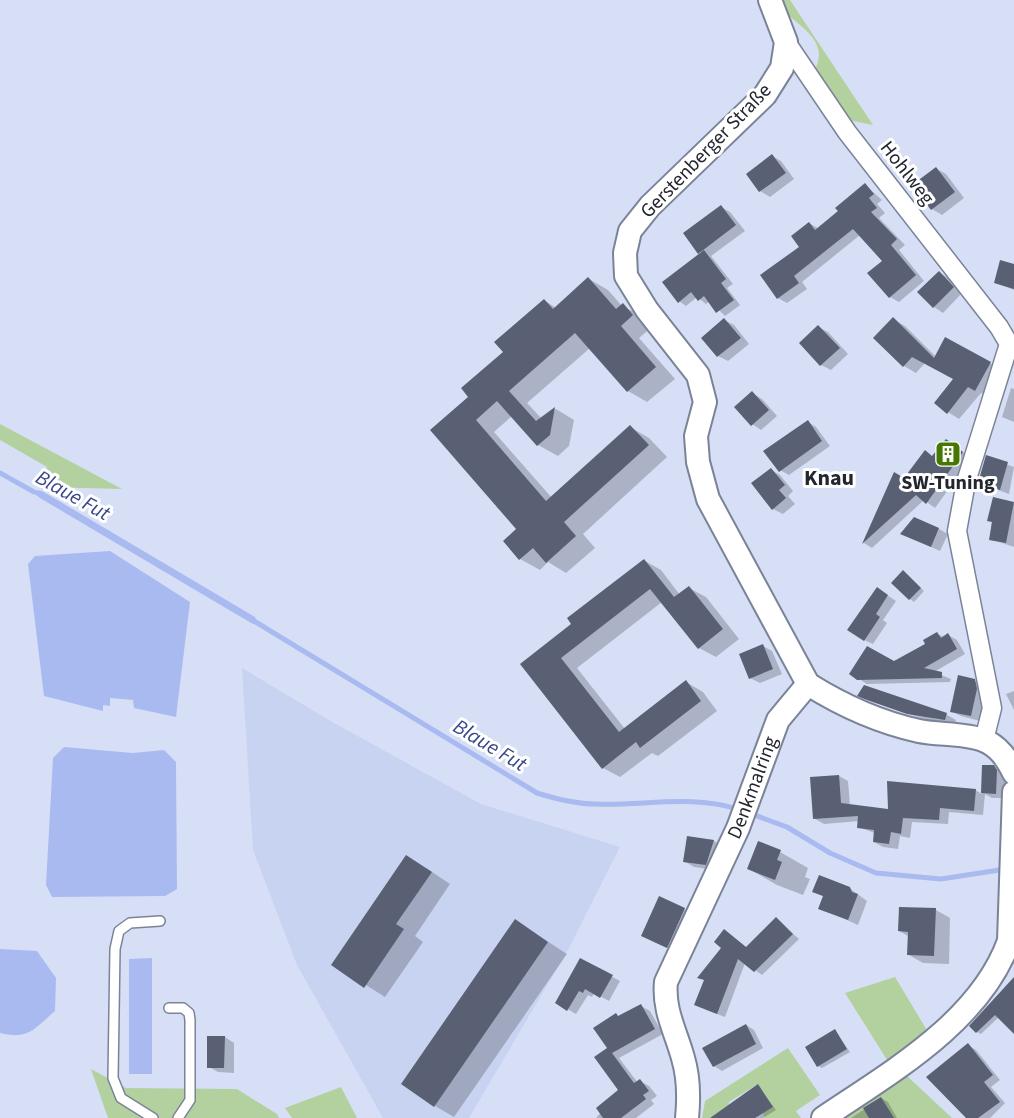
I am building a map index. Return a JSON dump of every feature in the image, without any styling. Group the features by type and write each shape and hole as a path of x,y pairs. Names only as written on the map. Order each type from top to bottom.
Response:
{"street":[{"path":"770,0 786,42"},
{"name":"Hohlweg","path":"786,42 847,132 999,327 1009,344 966,482 957,531 992,708 984,740"},
{"name":"Gerstenberger Straße","path":"786,42 782,68 765,95 650,206 630,231 625,253 626,276 647,310 698,375 705,402 696,436 698,462 708,499 808,684"},
{"path":"808,684 835,701 880,721 920,731 984,740 1004,754 1014,773"},
{"name":"Denkmalring","path":"687,1118 688,1079 664,998 666,982 738,828 748,795 778,720 808,684"},
{"path":"823,1118 893,1071 953,1022 991,978 1002,961 1009,941 1014,792"}],"lane":[{"path":"153,1118 122,1098 113,1078 115,949 119,931 130,923 160,921"},
{"path":"169,1008 183,1008 189,1013 190,1020 190,1100 178,1118"}],"shaded area":[{"path":"242,668 334,723 481,804 620,847 569,948 469,1118 383,1118 297,965 253,850"}],"green space":[{"path":"776,0 790,0 873,125 843,119 814,71 819,59 814,39"},
{"path":"0,424 122,489 43,487 47,467 0,440"},
{"path":"895,977 928,1032 889,1063 845,993"},
{"path":"788,1048 820,1095 796,1111 801,1118 764,1118 758,1084 729,1102 728,1118 702,1118 705,1101"},
{"path":"91,1069 126,1088 237,1089 277,1114 279,1118 108,1118"},
{"path":"906,1075 952,1118 838,1118"},
{"path":"341,1087 357,1118 292,1118 285,1108"}],"water":[{"path":"28,489 42,491 255,617 258,624 253,624 224,607"},
{"path":"110,551 190,602 176,717 134,708 133,700 110,698 110,706 103,705 103,711 44,696 28,564 35,556"},
{"path":"64,747 133,753 164,750 176,762 177,889 165,896 52,897 46,885 53,758"},
{"path":"0,949 37,951 56,978 55,1011 36,1028 25,1034 0,1033"},
{"path":"152,958 152,1074 129,1074 129,959"}],"building":[{"path":"772,154 786,173 759,192 746,174"},
{"path":"936,167 955,192 931,210 912,185"},
{"path":"865,183 874,194 869,198 877,208 871,212 897,239 891,245 916,275 889,298 867,273 882,261 853,229 794,276 799,283 777,299 760,275 799,247 791,236 809,222 815,230 838,211 835,208"},
{"path":"721,205 736,225 698,254 683,233"},
{"path":"704,250 726,279 721,283 734,300 716,313 704,296 698,301 691,292 678,303 662,282"},
{"path":"1000,260 1014,264 1014,289 994,283"},
{"path":"939,271 954,287 933,308 917,292"},
{"path":"588,277 616,309 623,303 633,315 621,326 656,367 627,392 575,333 509,391 536,421 555,407 550,435 537,446 497,401 476,420 546,501 630,425 649,445 564,522 576,536 546,563 533,548 519,560 503,541 516,529 430,430 468,397 461,388 503,352 494,342 544,299 553,309"},
{"path":"893,317 934,358 945,337 991,362 975,391 968,387 947,414 934,403 953,379 912,357 903,367 873,338"},
{"path":"724,318 741,338 717,357 701,338"},
{"path":"818,325 840,348 820,366 799,343"},
{"path":"752,391 769,410 751,426 734,407"},
{"path":"808,420 822,441 779,472 763,451"},
{"path":"946,439 963,452 926,504 916,495 862,544 894,472 904,478 925,450 932,456"},
{"path":"986,455 1008,462 1000,490 978,483"},
{"path":"771,468 785,485 779,490 786,498 772,510 751,483"},
{"path":"993,497 1014,502 1006,543 989,540 992,522 987,521"},
{"path":"914,517 939,528 931,547 900,534"},
{"path":"644,559 674,597 689,586 723,629 698,649 650,589 561,658 619,732 686,680 701,701 640,748 636,742 602,769 520,664 571,624 567,618"},
{"path":"903,570 921,588 909,600 891,583"},
{"path":"877,587 888,595 876,614 880,617 864,641 847,630"},
{"path":"937,632 941,638 948,633 957,649 924,668 942,672 942,678 857,680 849,674 867,646 894,661 925,644 923,640"},
{"path":"763,644 773,669 749,679 739,654"},
{"path":"958,675 975,679 977,689 971,716 950,712"},
{"path":"864,685 947,713 945,720 907,714 857,696"},
{"path":"982,765 994,765 997,770 996,794 981,793"},
{"path":"839,775 841,803 888,809 887,781 976,789 974,811 940,808 939,820 903,818 901,834 891,832 889,844 873,842 874,830 857,828 858,816 813,819 810,777"},
{"path":"687,836 714,840 706,865 683,862"},
{"path":"758,841 781,850 777,860 782,862 775,880 747,869"},
{"path":"406,855 432,872 396,924 404,929 364,988 331,965"},
{"path":"819,875 850,887 852,892 858,894 848,920 818,909 823,896 812,892"},
{"path":"659,896 685,908 667,948 641,936"},
{"path":"899,907 936,908 934,956 907,955 908,932 898,931"},
{"path":"776,917 793,934 754,972 738,959 717,1014 694,1005 704,980 697,978 721,948 714,942 724,929 746,947"},
{"path":"515,919 548,942 434,1107 401,1084"},
{"path":"580,958 613,975 600,998 585,989 583,993 579,991 567,1011 555,1003"},
{"path":"1014,977 1014,1034 995,1015 976,1033 969,1026"},
{"path":"641,1004 655,1029 612,1053 634,1083 640,1079 649,1091 643,1095 646,1099 621,1118 603,1118 596,1108 618,1090 594,1057 607,1048 593,1028 616,1013 618,1016"},
{"path":"746,1024 756,1044 713,1067 702,1048"},
{"path":"835,1029 847,1049 817,1067 805,1047"},
{"path":"207,1036 225,1036 224,1068 207,1068"},
{"path":"968,1043 993,1075 984,1082 1000,1102 978,1118 966,1118 926,1077"},
{"path":"758,1084 773,1107 755,1118 710,1118"},
{"path":"881,1097 894,1118 869,1118 863,1108"}],"waterway":[{"name":"Blaue Fut","path":"0,473 34,492"},
{"name":"Blaue Fut","path":"254,621 537,793 566,801 589,804 687,802 723,805 740,810"},
{"name":"Blaue Fut","path":"749,813 787,827 830,853 876,873 941,879 1006,869"}],"place":[{"name":"SW-Tuning","path":"948,454"}],"district":[{"name":"Knau","path":"829,478"}]}
